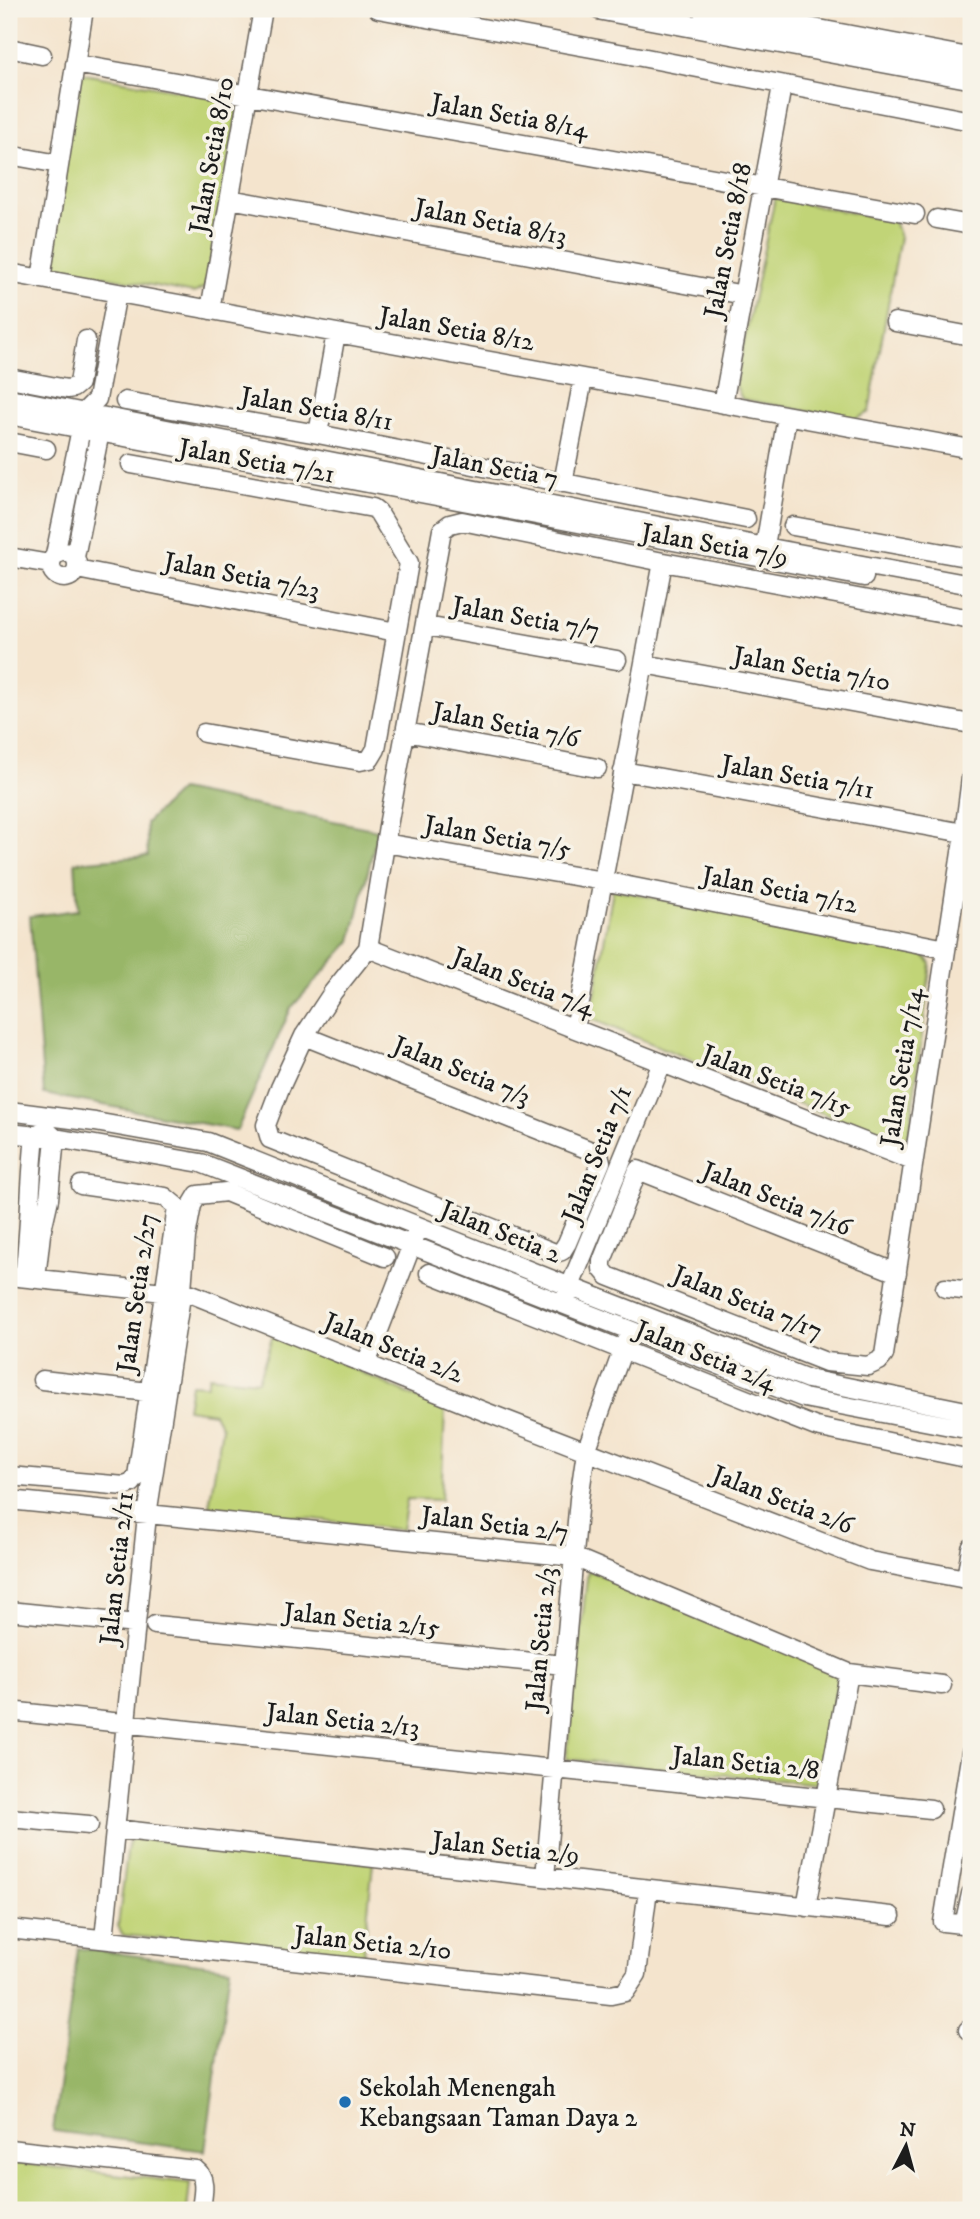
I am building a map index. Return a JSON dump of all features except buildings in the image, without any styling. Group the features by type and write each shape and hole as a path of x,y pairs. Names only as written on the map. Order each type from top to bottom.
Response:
{"main road":[{"path":"600,9 971,78"},
{"path":"703,9 971,59"}],"street":[{"path":"41,279 84,9"},
{"name":"Jalan Setia 8/10","path":"210,310 263,9"},
{"path":"378,9 971,121"},
{"path":"9,48 42,55"},
{"name":"Jalan Setia 8/14","path":"75,64 915,214"},
{"name":"Jalan Setia 8/18","path":"723,404 782,86"},
{"path":"9,155 59,164"},
{"name":"Jalan Setia 8/13","path":"230,199 744,295"},
{"path":"937,219 971,225"},
{"name":"Jalan Setia 8/12","path":"9,273 971,449"},
{"path":"9,557 53,560 74,463 93,418 117,293"},
{"path":"895,322 971,336"},
{"path":"318,434 336,333"},
{"path":"9,378 73,388 79,383 86,340"},
{"path":"563,483 583,379"},
{"name":"Jalan Setia 7","path":"9,398 93,418 971,596"},
{"name":"Jalan Setia 8/11","path":"125,401 318,434 746,519"},
{"name":"Jalan Setia 7","path":"9,415 93,418"},
{"path":"764,553 787,416"},
{"path":"76,563 94,466 93,418"},
{"path":"9,442 46,449"},
{"path":"74,463 94,466"},
{"name":"Jalan Setia 7/21","path":"131,464 373,508 410,566 396,632"},
{"name":"Jalan Setia 7/9","path":"426,626 442,530 450,524 462,521 663,562 971,619"},
{"path":"793,526 971,558"},
{"name":"Jalan Setia 7","path":"764,553 971,585"},
{"name":"Jalan Setia 7/23","path":"53,560 53,572 60,578 72,576 76,563 396,632"},
{"path":"575,1029 663,562"},
{"path":"304,1036 333,992 368,948 426,626"},
{"name":"Jalan Setia 7/7","path":"426,626 617,660"},
{"path":"204,733 360,761 370,759 376,749 396,632"},
{"name":"Jalan Setia 7/10","path":"643,664 971,724"},
{"name":"Jalan Setia 7/6","path":"406,732 597,768"},
{"name":"Jalan Setia 7/11","path":"623,771 964,833"},
{"name":"Jalan Setia 7/14","path":"878,1362 884,1355 971,778"},
{"name":"Jalan Setia 7/5","path":"385,843 603,881"},
{"name":"Jalan Setia 7/12","path":"603,881 946,949"},
{"name":"Jalan Setia 7/4","path":"368,948 662,1063"},
{"name":"Jalan Setia 7/3","path":"304,1036 599,1154 601,1162 562,1251 555,1253 270,1139 265,1125 304,1036"},
{"name":"Jalan Setia 7/15","path":"662,1063 913,1161"},
{"name":"Jalan Setia 7/1","path":"567,1295 662,1063"},
{"path":"9,1112 26,1119 45,1134 51,1184 47,1217 23,1277"},
{"name":"Jalan Setia 2","path":"9,1112 94,1122 208,1142 418,1227 567,1295 630,1329 804,1398 904,1409 971,1412"},
{"path":"23,1277 29,1231 31,1180 45,1134 53,1127 94,1122"},
{"name":"Jalan Setia 2","path":"9,1133 45,1134 201,1163 412,1245 567,1295 808,1379 971,1430"},
{"name":"Jalan Setia 7/16","path":"638,1170 897,1273"},
{"name":"Jalan Setia 7/17","path":"638,1170 602,1261 602,1269 608,1276 826,1362 868,1366 878,1362"},
{"path":"31,1180 51,1184"},
{"name":"Jalan Setia 2/27","path":"9,1476 125,1486 132,1483 136,1476 149,1392 173,1291 177,1207 165,1197 81,1185"},
{"name":"Jalan Setia 2/11","path":"104,1939 147,1515 173,1291 192,1205 198,1195 226,1192 386,1257"},
{"path":"366,1364 418,1227"},
{"name":"Jalan Setia 2/4","path":"429,1273 816,1427 971,1459"},
{"name":"Jalan Setia 2/2","path":"23,1277 173,1291 586,1451"},
{"path":"945,1288 971,1291"},
{"name":"Jalan Setia 2/3","path":"545,1877 586,1451 630,1329"},
{"path":"42,1380 149,1392"},
{"path":"904,1409 971,1406"},
{"path":"904,1409 971,1436"},
{"name":"Jalan Setia 2/6","path":"586,1451 870,1561 966,1579 971,1548"},
{"name":"Jalan Setia 2/7","path":"9,1500 574,1557 849,1673 942,1685"},
{"path":"9,1611 136,1624"},
{"name":"Jalan Setia 2/15","path":"155,1625 564,1665"},
{"path":"806,1907 849,1673"},
{"name":"Jalan Setia 2/13","path":"9,1711 555,1768"},
{"path":"969,1913 944,1915 971,1752"},
{"name":"Jalan Setia 2/8","path":"555,1768 931,1809"},
{"path":"9,1818 89,1825"},
{"name":"Jalan Setia 2/9","path":"115,1829 891,1916"},
{"name":"Jalan Setia 2/10","path":"9,1929 611,1995 625,1992 637,1974 648,1889"},
{"path":"9,2149 196,2170 201,2174 204,2184 201,2210"}],"green space":[{"path":"78,73 239,101 207,286 194,293 47,266"},
{"path":"775,198 894,221 900,237 869,412 854,420 742,399 735,384"},
{"path":"180,790 378,830 351,941 291,1008 237,1130 44,1094 30,916 78,910 75,862 148,856 146,823"},
{"path":"613,889 923,954 931,963 910,1129 906,1138 896,1143 591,1019"},
{"path":"274,1332 445,1411 441,1500 407,1499 402,1530 209,1506 222,1428 214,1413 187,1409 191,1384 207,1385 209,1376 258,1381"},
{"path":"588,1570 839,1673 819,1784 566,1759"},
{"path":"136,1838 373,1863 363,1959 123,1935 118,1926 128,1846 130,1840"},
{"path":"78,1948 230,1968 205,2151 53,2131"},
{"path":"9,2162 190,2183 187,2210 9,2210"}],"place":[{"name":"Sekolah Menengah Kebangsaan Taman Daya 2","path":"345,2102"}]}
